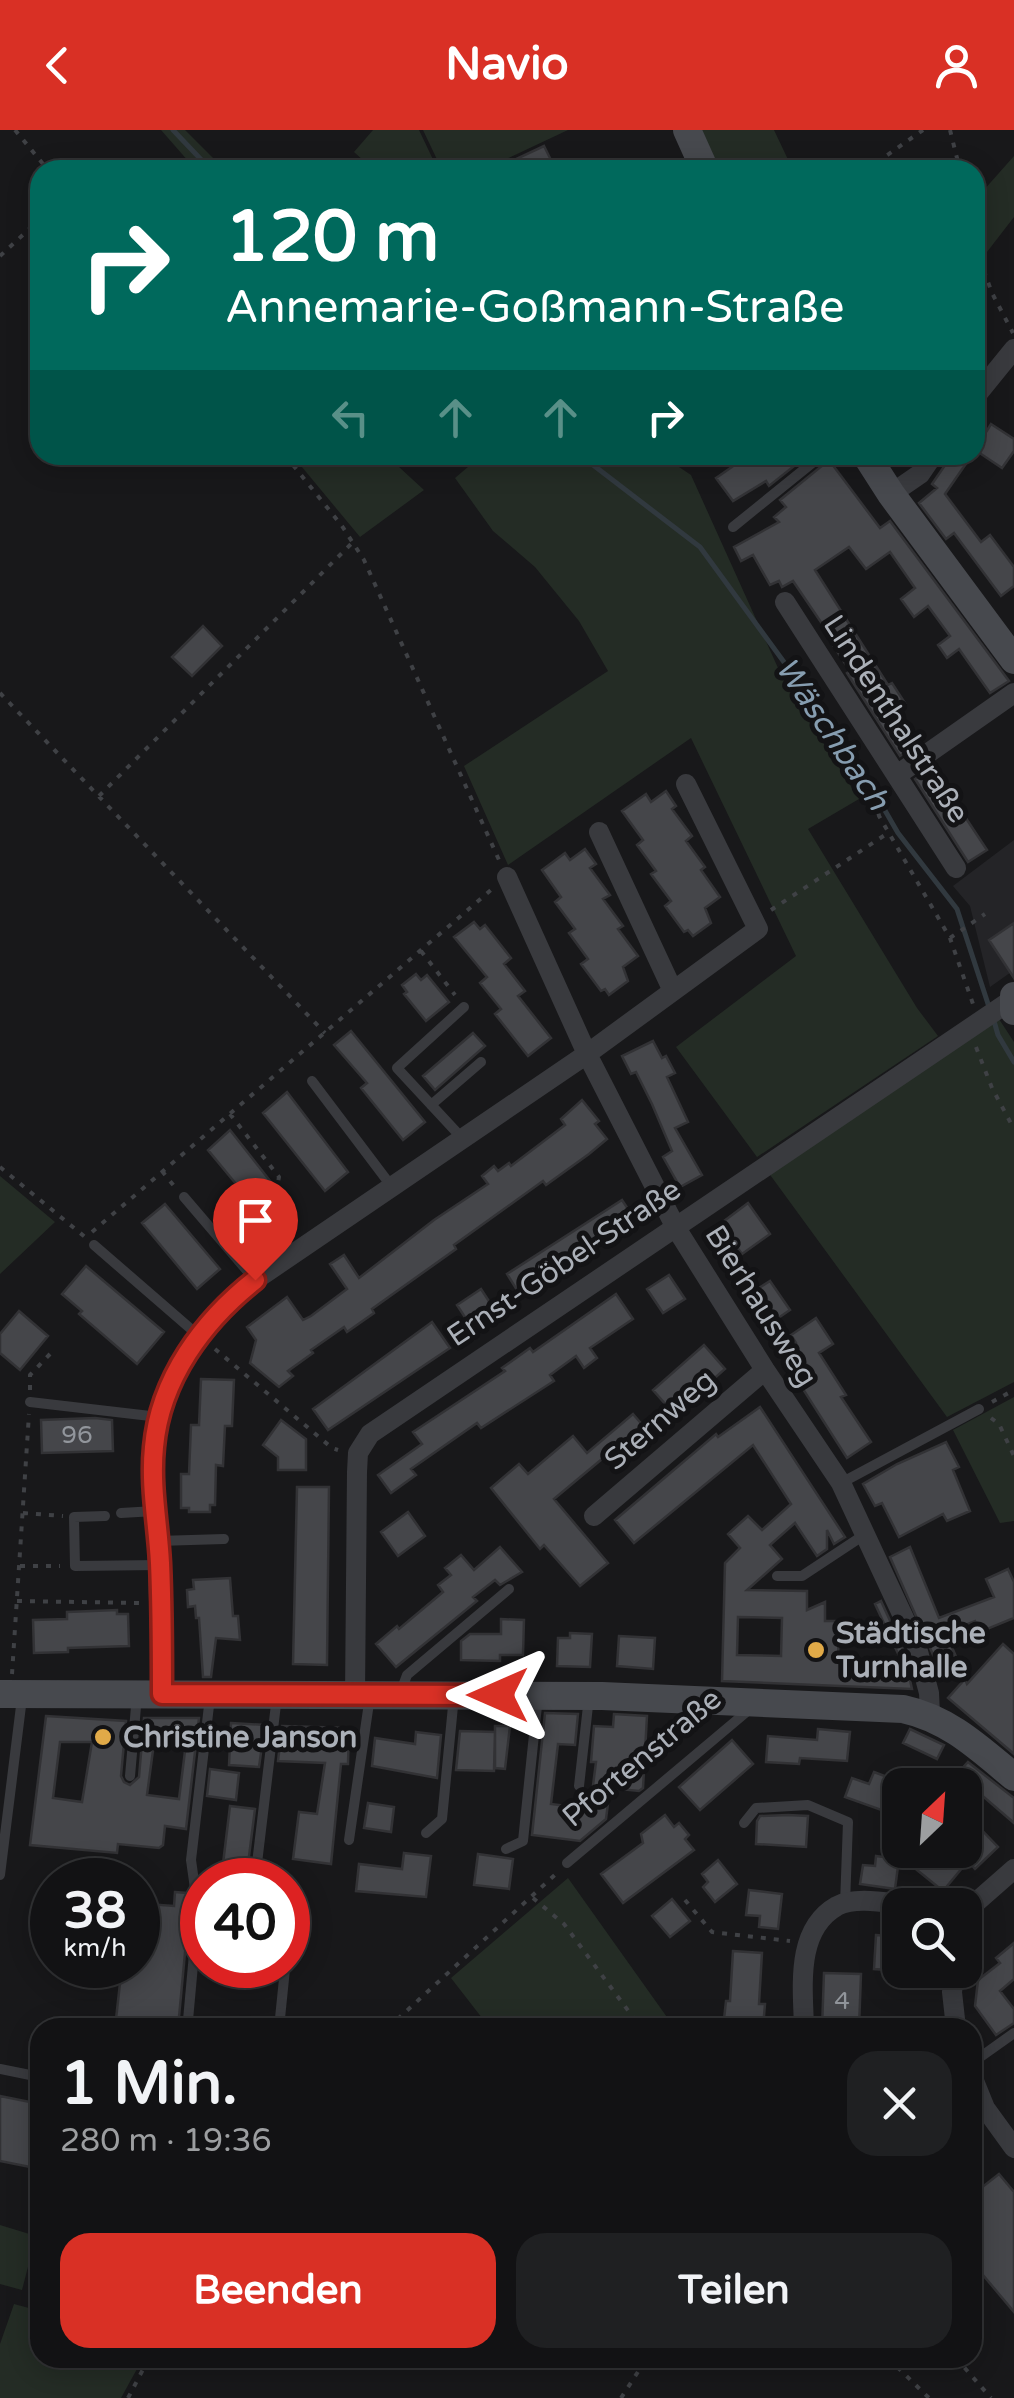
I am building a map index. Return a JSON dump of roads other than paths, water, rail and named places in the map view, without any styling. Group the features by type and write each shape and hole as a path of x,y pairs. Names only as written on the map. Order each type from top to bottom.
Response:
{"street":[{"path":"687,130 700,160"},
{"path":"985,385 1014,349"},
{"path":"872,465 1014,660"},
{"path":"891,494 927,465"},
{"name":"Lindenthalstraße","path":"785,602 956,868"},
{"path":"896,774 1014,693"},
{"path":"150,1694 161,1603 154,1448 159,1417 181,1364 224,1306 255,1280 587,1054 758,929 686,784"},
{"path":"600,832 673,991"},
{"name":"Bierhausweg","path":"507,878 587,1054 676,1228 764,1370 841,1483 916,1644 929,1692 930,1714"},
{"name":"Ernst-Göbel-Straße","path":"363,1695 358,1453 370,1434 382,1422 1011,1003"},
{"name":"Sternweg","path":"594,1516 764,1370"},
{"name":"Pfortenstraße","path":"11,1694 590,1696 903,1709 930,1714"},
{"path":"930,1714 954,1727 1014,1777"},
{"path":"982,1899 1014,1869"},
{"path":"804,2018 802,1963 815,1928 839,1905 882,1902"},
{"path":"953,1988 955,2018"},
{"path":"982,2101 1014,2148"}],"lane":[{"path":"733,527 810,465"},
{"path":"461,1138 397,1068 464,1007"},
{"path":"431,1105 481,1062"},
{"path":"312,1081 392,1188"},
{"path":"184,1197 255,1280"},
{"path":"227,1246 274,1203"},
{"path":"90,1241 199,1336"},
{"path":"30,1402 159,1417"},
{"path":"841,1483 979,1409"},
{"path":"121,1513 154,1511"},
{"path":"106,1516 74,1517 75,1566 160,1565"},
{"path":"776,1576 802,1576 865,1534"},
{"path":"158,1541 224,1540"},
{"path":"400,1695 408,1675 508,1590"},
{"path":"0,1876 11,1694"},
{"path":"130,1776 150,1694"},
{"path":"188,2018 198,1910 191,1860 210,1694"},
{"path":"258,1858 277,1695"},
{"path":"349,1840 363,1695"},
{"path":"426,1833 442,1819 454,1695"},
{"path":"506,1849 523,1841 538,1695"},
{"path":"579,1786 590,1696"},
{"name":"Pfortenstraße","path":"567,1863 758,1703"},
{"path":"744,1823 756,1808 808,1805 848,1822 845,1905"},
{"path":"279,2018 283,1988"},
{"path":"982,2056 1014,2033"},
{"path":"0,2069 30,2076"}],"waterway":[{"name":"Wäschbach","path":"173,130 202,160"},
{"name":"Wäschbach","path":"593,465 700,547 857,762 898,833 957,909 990,1010"},
{"name":"Wäschbach","path":"994,1021 1014,1062"}],"place":[{"name":"Städtische Turnhalle","path":"816,1650"},
{"name":"Christine Janson","path":"103,1737"}]}
